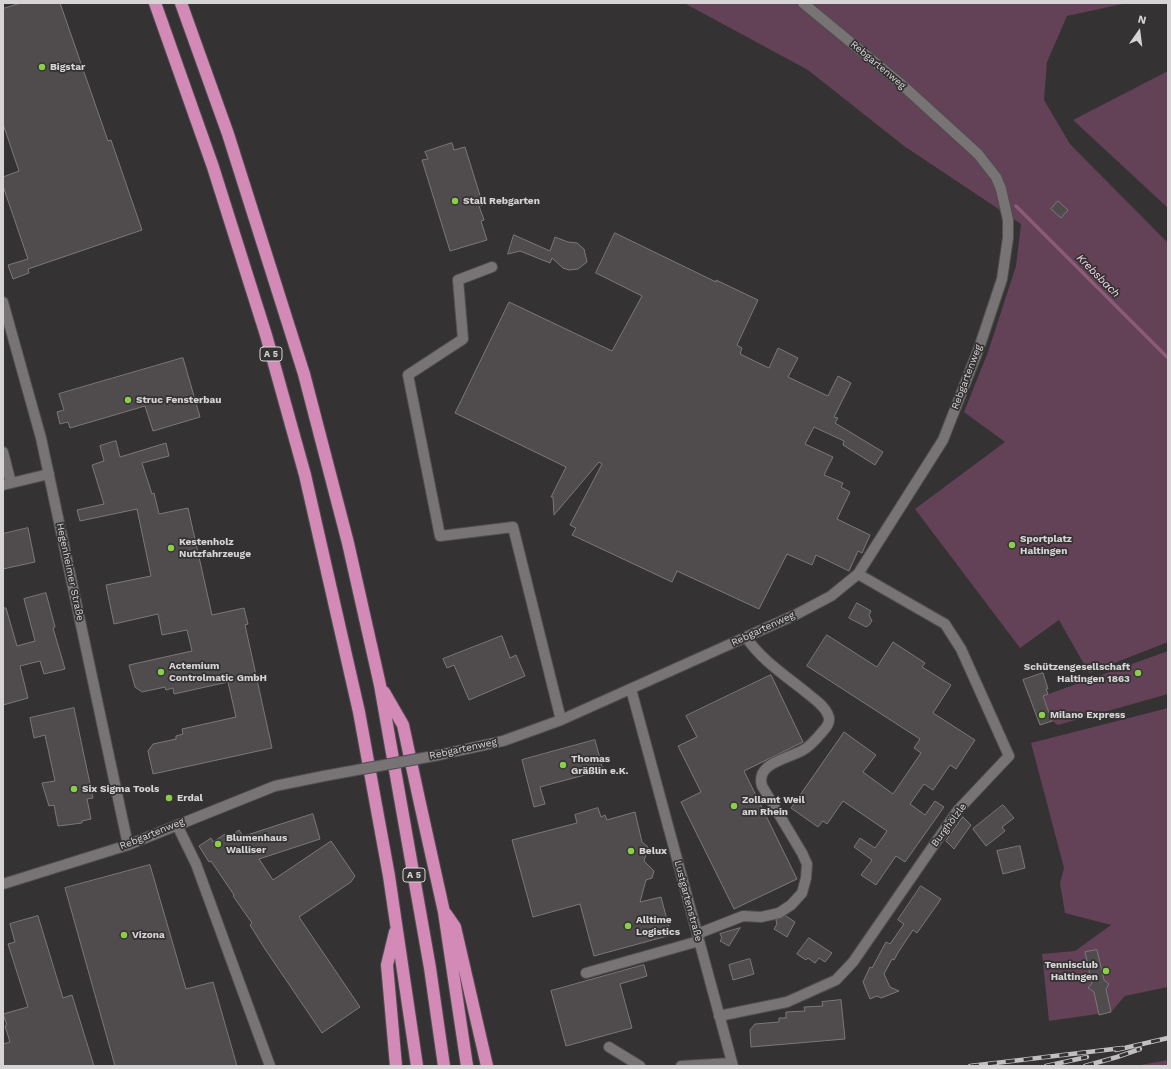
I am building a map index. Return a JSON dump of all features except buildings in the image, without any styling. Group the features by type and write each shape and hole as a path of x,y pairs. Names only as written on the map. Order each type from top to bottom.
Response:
{"highway":[{"name":"A 5","path":"155,3 216,174 266,335 305,475 359,712 390,876 417,1066"},
{"name":"A 5","path":"181,3 228,134 304,374 348,543 380,685 430,968 444,1066"},
{"path":"380,685 403,725 444,912 467,1066"},
{"path":"444,912 455,927 487,1066"},
{"path":"396,1066 387,965 397,924"}],"street":[{"name":"Rebgartenweg","path":"3,884 128,845 275,786 439,755 503,741 561,720 631,690 797,614 831,596 858,574 943,440 978,348 1002,279 1008,238 1008,220 1002,192 996,177 978,154 900,83 803,3"},
{"path":"492,266 458,280 463,340 408,375 440,536 513,527 561,720"},
{"name":"Hegenheimer Straße","path":"3,302 41,438 128,845"},
{"path":"3,452 7,484 49,474"},
{"name":"Burghölzle","path":"719,1016 787,1002 836,980 853,962 958,810 1009,756 961,649 945,624 858,574"},
{"path":"586,973 698,937 743,916 761,917 779,914 791,906 802,893 806,878 807,864 760,780 761,774 765,769 774,763 803,750 812,743 826,728 829,722 829,716 820,705 758,653 746,637"},
{"name":"Lustgartenstraße","path":"631,690 732,1064"},
{"path":"177,825 196,864 270,1066"},
{"path":"609,1047 640,1066"},
{"path":"681,1066 732,1064"}],"shaded area":[{"path":"684,3 1127,3 1067,16 1047,62 1044,100 1070,144 1168,243 1168,642 1089,673 1059,620 1020,648 915,509 1005,442 964,412 988,352 1016,266 1021,224 904,146 808,70"},
{"path":"1168,71 1168,208 1073,120"},
{"name":"Schützengesellschaft Haltingen 1863","path":"1168,651 1168,694 1058,725 1052,721 1043,696"},
{"path":"1168,708 1168,987 1125,996 1111,1012 1049,1021 1042,954 1075,951 1111,925 1065,913 1060,883 1064,868 1031,743"},
{"path":"1168,1060 1168,1066 1135,1066"}],"waterway":[{"name":"Krebsbach","path":"1016,206 1168,358"}],"railway":[{"path":"1116,1050 1168,1038"},
{"path":"970,1066 1122,1048"},
{"path":"1085,1066 1140,1049"},
{"path":"1046,1066 1087,1057"}],"place":[{"name":"Bigstar","path":"42,67"},
{"name":"Stall Rebgarten","path":"455,201"},
{"name":"Struc Fensterbau","path":"128,400"},
{"name":"Sportplatz Haltingen","path":"1012,545"},
{"name":"Kestenholz Nutzfahrzeuge","path":"171,548"},
{"name":"Actemium Controlmatic GmbH","path":"161,672"},
{"name":"Schützengesellschaft Haltingen 1863","path":"1138,673"},
{"name":"Milano Express","path":"1042,715"},
{"name":"Thomas Gräßlin e.K.","path":"563,765"},
{"name":"Six Sigma Tools","path":"74,789"},
{"name":"Erdal","path":"169,798"},
{"name":"Zollamt Weil am Rhein","path":"734,806"},
{"name":"Blumenhaus Walliser","path":"218,844"},
{"name":"Belux","path":"631,851"},
{"name":"Alltime Logistics","path":"628,926"},
{"name":"Vizona","path":"124,935"},
{"name":"Tennisclub Haltingen","path":"1106,971"}]}
